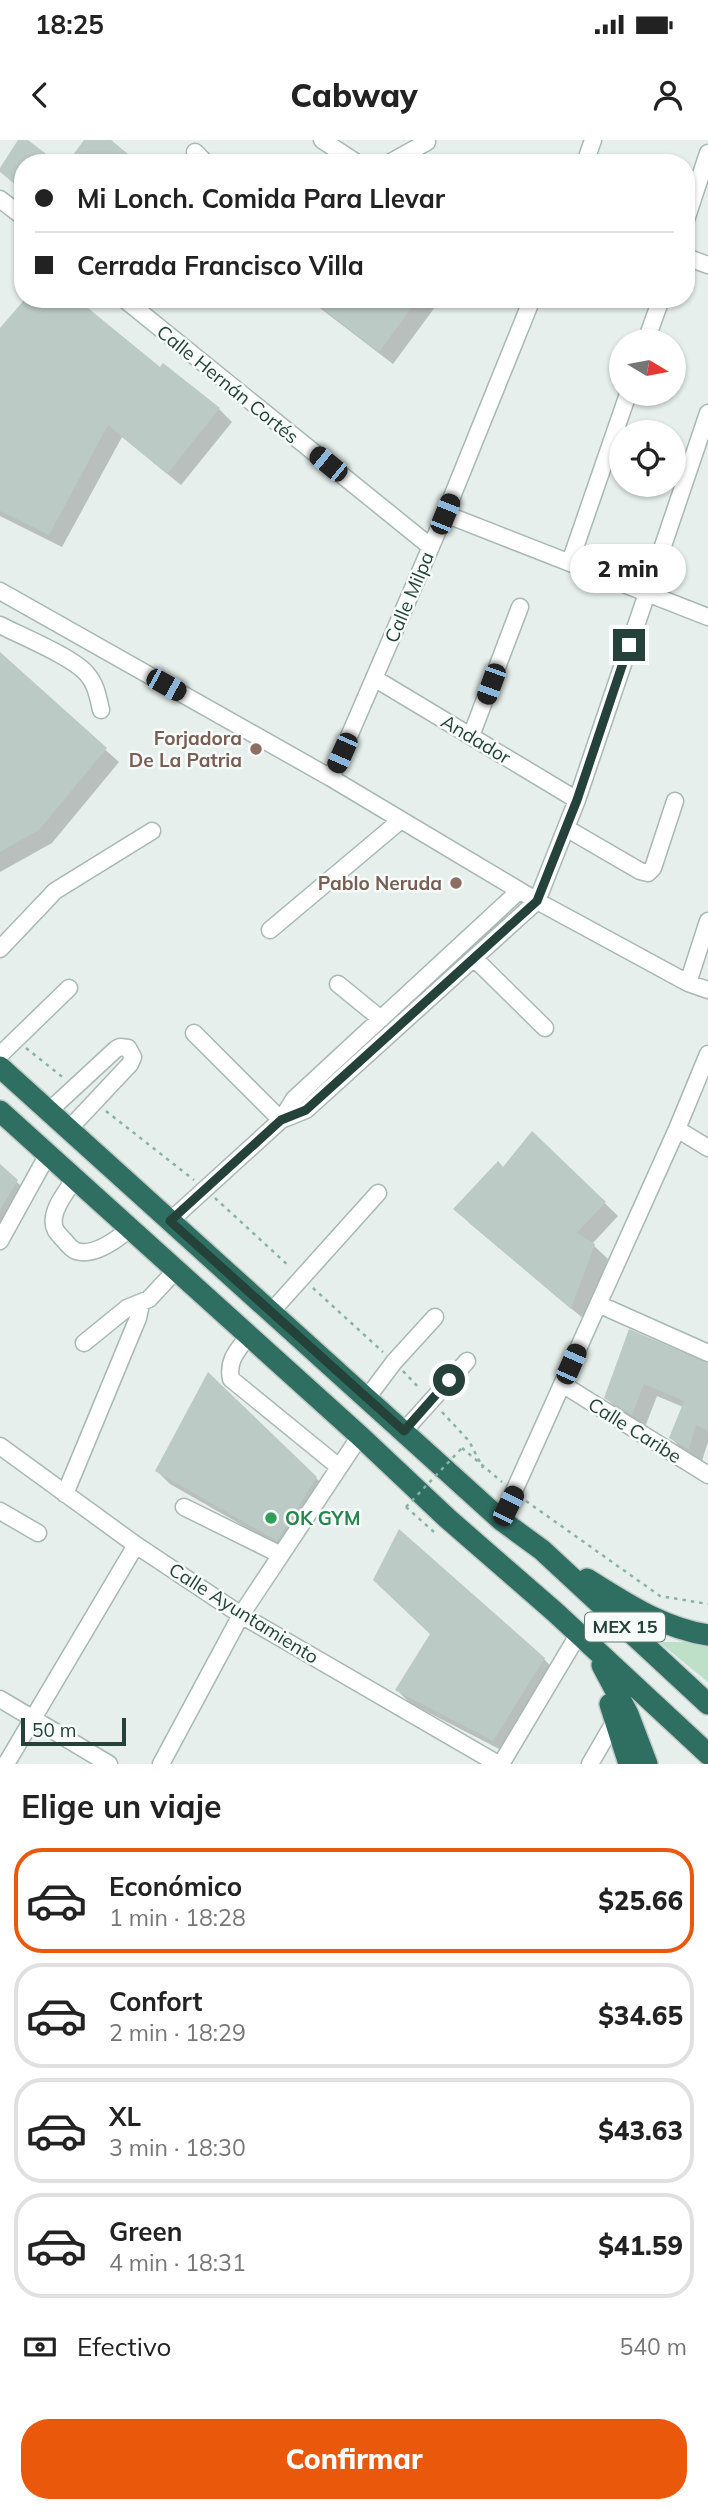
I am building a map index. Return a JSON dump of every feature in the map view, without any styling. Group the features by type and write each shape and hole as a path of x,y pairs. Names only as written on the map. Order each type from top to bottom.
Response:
{"highway":[{"name":"MEX 15","path":"0,1067 501,1520 542,1550 708,1704"},
{"name":"MEX 15","path":"0,1111 708,1754"},
{"path":"542,1550 642,1614 671,1627 708,1635"},
{"path":"582,1639 616,1719 629,1764"},
{"path":"582,1639 622,1702 647,1764"}],"street":[{"path":"322,140 341,154"},
{"path":"405,154 426,142"},
{"path":"695,193 708,153"},
{"path":"0,199 14,210"},
{"name":"Calle Hernán Cortés","path":"135,308 430,547"},
{"name":"Calle Milpa","path":"331,778 445,514 528,308"},
{"path":"650,329 658,308"},
{"path":"570,562 624,406"},
{"path":"281,1120 306,1110 537,901 577,800 708,413"},
{"path":"445,514 708,617"},
{"path":"0,591 331,778 537,901 688,983 708,990"},
{"path":"471,736 520,607"},
{"path":"0,625 87,673 97,690 101,710"},
{"name":"Andador","path":"374,678 577,800"},
{"path":"566,828 648,873 653,867 675,801"},
{"path":"270,930 401,820"},
{"path":"0,949 55,891 152,831"},
{"path":"170,1221 281,1120 294,1099 520,891"},
{"path":"688,983 708,921"},
{"path":"474,958 545,1027"},
{"path":"338,984 381,1019"},
{"path":"0,1055 69,988"},
{"path":"194,1033 281,1120"},
{"path":"49,1111 116,1049 128,1048 133,1057 130,1064 69,1129"},
{"path":"501,1520 677,1129 708,1054"},
{"path":"677,1129 708,1149"},
{"path":"0,1241 48,1154"},
{"path":"75,1178 59,1203 53,1219 54,1230 73,1251 93,1250 120,1237 130,1228"},
{"path":"271,1312 378,1193"},
{"path":"84,1343 127,1308 141,1304 149,1298 177,1270"},
{"path":"65,1494 138,1318 141,1304"},
{"path":"598,1304 708,1353"},
{"path":"367,1398 394,1362 435,1317"},
{"path":"249,1335 232,1358 230,1379 339,1468"},
{"path":"404,1431 467,1360"},
{"name":"Calle Caribe","path":"562,1384 708,1475"},
{"path":"161,1764 241,1615 360,1436"},
{"name":"Calle Ayuntamiento","path":"0,1446 136,1545 241,1615 499,1764"},
{"path":"184,1507 281,1555"},
{"path":"0,1511 38,1533"},
{"path":"6,1764 136,1545"},
{"path":"499,1764 582,1639"},
{"path":"0,1699 109,1764"},
{"path":"590,1764 616,1719"}],"path":[{"path":"205,1189 394,1362 469,1441 483,1468"},
{"path":"433,1532 406,1507 462,1448 514,1493 660,1596 708,1604"}],"green space":[{"path":"659,1642 708,1642 708,1682"}],"building":[{"path":"18,140 28,140 46,154 14,154 14,184 0,172"},
{"path":"84,140 111,140 128,154 74,154"},
{"path":"17,308 88,308 160,367 163,363 220,408 167,474 108,425 49,535 0,511 0,328"},
{"path":"322,308 411,308 379,352"},
{"path":"0,652 107,748 39,830 0,852"},
{"path":"532,1131 606,1202 577,1233 595,1244 571,1309 453,1209 498,1161 503,1167"},
{"path":"0,1164 18,1180 0,1210"},
{"path":"629,1329 708,1363 708,1431 696,1425 689,1449 669,1438 684,1401 644,1384 632,1415 604,1398"},
{"path":"208,1372 317,1477 277,1541 155,1471"},
{"path":"399,1529 545,1658 493,1741 395,1690 430,1634 373,1580"}],"place":[{"name":"Forjadora De La Patria","path":"256,749"},
{"name":"Pablo Neruda","path":"456,883"},
{"name":"OK GYM","path":"271,1518"}],"route":[{"path":"449,1380 404,1431 170,1221 281,1120 306,1110 537,901 577,800 629,645"}]}
